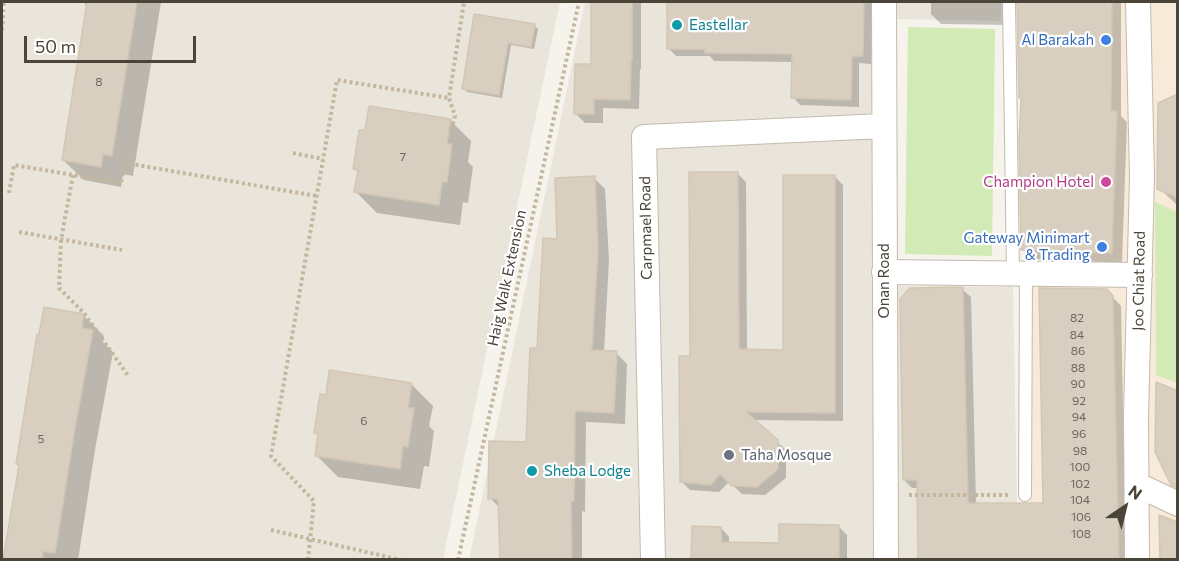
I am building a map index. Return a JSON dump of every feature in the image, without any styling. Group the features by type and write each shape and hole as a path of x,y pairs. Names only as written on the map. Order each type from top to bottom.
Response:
{"street":[{"name":"Onan Road","path":"884,2 886,560"},
{"name":"Joo Chiat Road","path":"1137,560 1136,427 1142,176 1138,2"},
{"name":"Carpmael Road","path":"653,560 644,137 883,126"},
{"path":"884,272 1140,275"},
{"path":"1138,485 1178,504"}],"lane":[{"path":"1009,2 1020,274 1025,495"}],"path":[{"path":"2,30 4,2"},
{"path":"451,130 455,116 449,99 464,2"},
{"name":"Haig Walk Extension","path":"458,560 579,2"},
{"path":"308,560 314,501 271,456 337,80 449,99"},
{"path":"293,153 323,159"},
{"path":"9,194 14,165 121,183 124,164 317,196"},
{"path":"73,175 61,240 59,288 84,314 129,377"},
{"path":"19,232 122,250"},
{"path":"899,495 1025,495"},
{"path":"271,530 401,560"}],"shaded area":[{"path":"7,2 560,2 443,559 2,559 2,33"},
{"path":"585,2 1001,2 1001,21 892,19 898,286 1013,287 1018,559 469,560"},
{"path":"1019,2 1177,2 1177,212 1155,203 1156,375 1177,383 1177,559 1031,559"}],"green space":[{"path":"908,27 995,29 992,256 905,254"},
{"path":"1155,202 1177,212 1177,383 1156,375"}],"building":[{"path":"87,2 137,2 112,156 103,154 101,167 62,160"},
{"path":"591,2 632,2 630,100 594,99 594,114 574,114 575,64 591,64"},
{"path":"667,2 864,2 863,56 852,56 851,100 791,98 792,54 705,53 705,49 667,49"},
{"path":"1017,2 1112,2 1111,111 1117,111 1112,253 1021,250 1019,142 1021,98 1019,98"},
{"path":"474,14 535,24 531,47 508,43 499,95 462,89"},
{"path":"1178,94 1178,198 1157,189 1158,103"},
{"path":"369,106 451,119 447,144 452,144 447,182 442,182 439,205 354,192 358,170 353,169 359,130 365,130"},
{"path":"689,172 738,172 739,349 783,350 783,175 835,175 835,413 746,412 778,440 778,469 757,487 732,486 720,474 711,485 680,482 679,356 690,356"},
{"path":"595,176 598,248 592,350 617,351 614,413 575,411 574,501 571,501 572,560 500,560 498,499 488,499 489,441 526,442 530,348 537,348 543,238 557,239 555,178"},
{"path":"963,287 968,503 1043,503 1039,288 1107,289 1113,296 1119,560 918,560 917,480 903,480 900,299 910,288"},
{"path":"44,307 84,314 82,328 93,330 55,553 43,551 42,560 3,560 37,334 39,334"},
{"path":"329,370 412,383 408,408 414,408 408,447 403,446 400,469 315,456 318,434 314,433 320,394 326,395"},
{"path":"1156,382 1178,391 1178,488 1171,485 1155,452"},
{"path":"1159,515 1178,522 1178,560 1160,560"},
{"path":"779,524 839,525 839,560 691,560 692,526 721,527 722,542 779,543"}],"place":[{"name":"Eastellar","path":"677,25"},
{"name":"Al Barakah","path":"1106,40"},
{"name":"Champion Hotel","path":"1106,182"},
{"name":"Gateway Minimart & Trading","path":"1102,247"},
{"name":"Taha Mosque","path":"729,455"},
{"name":"Sheba Lodge","path":"532,471"}]}
